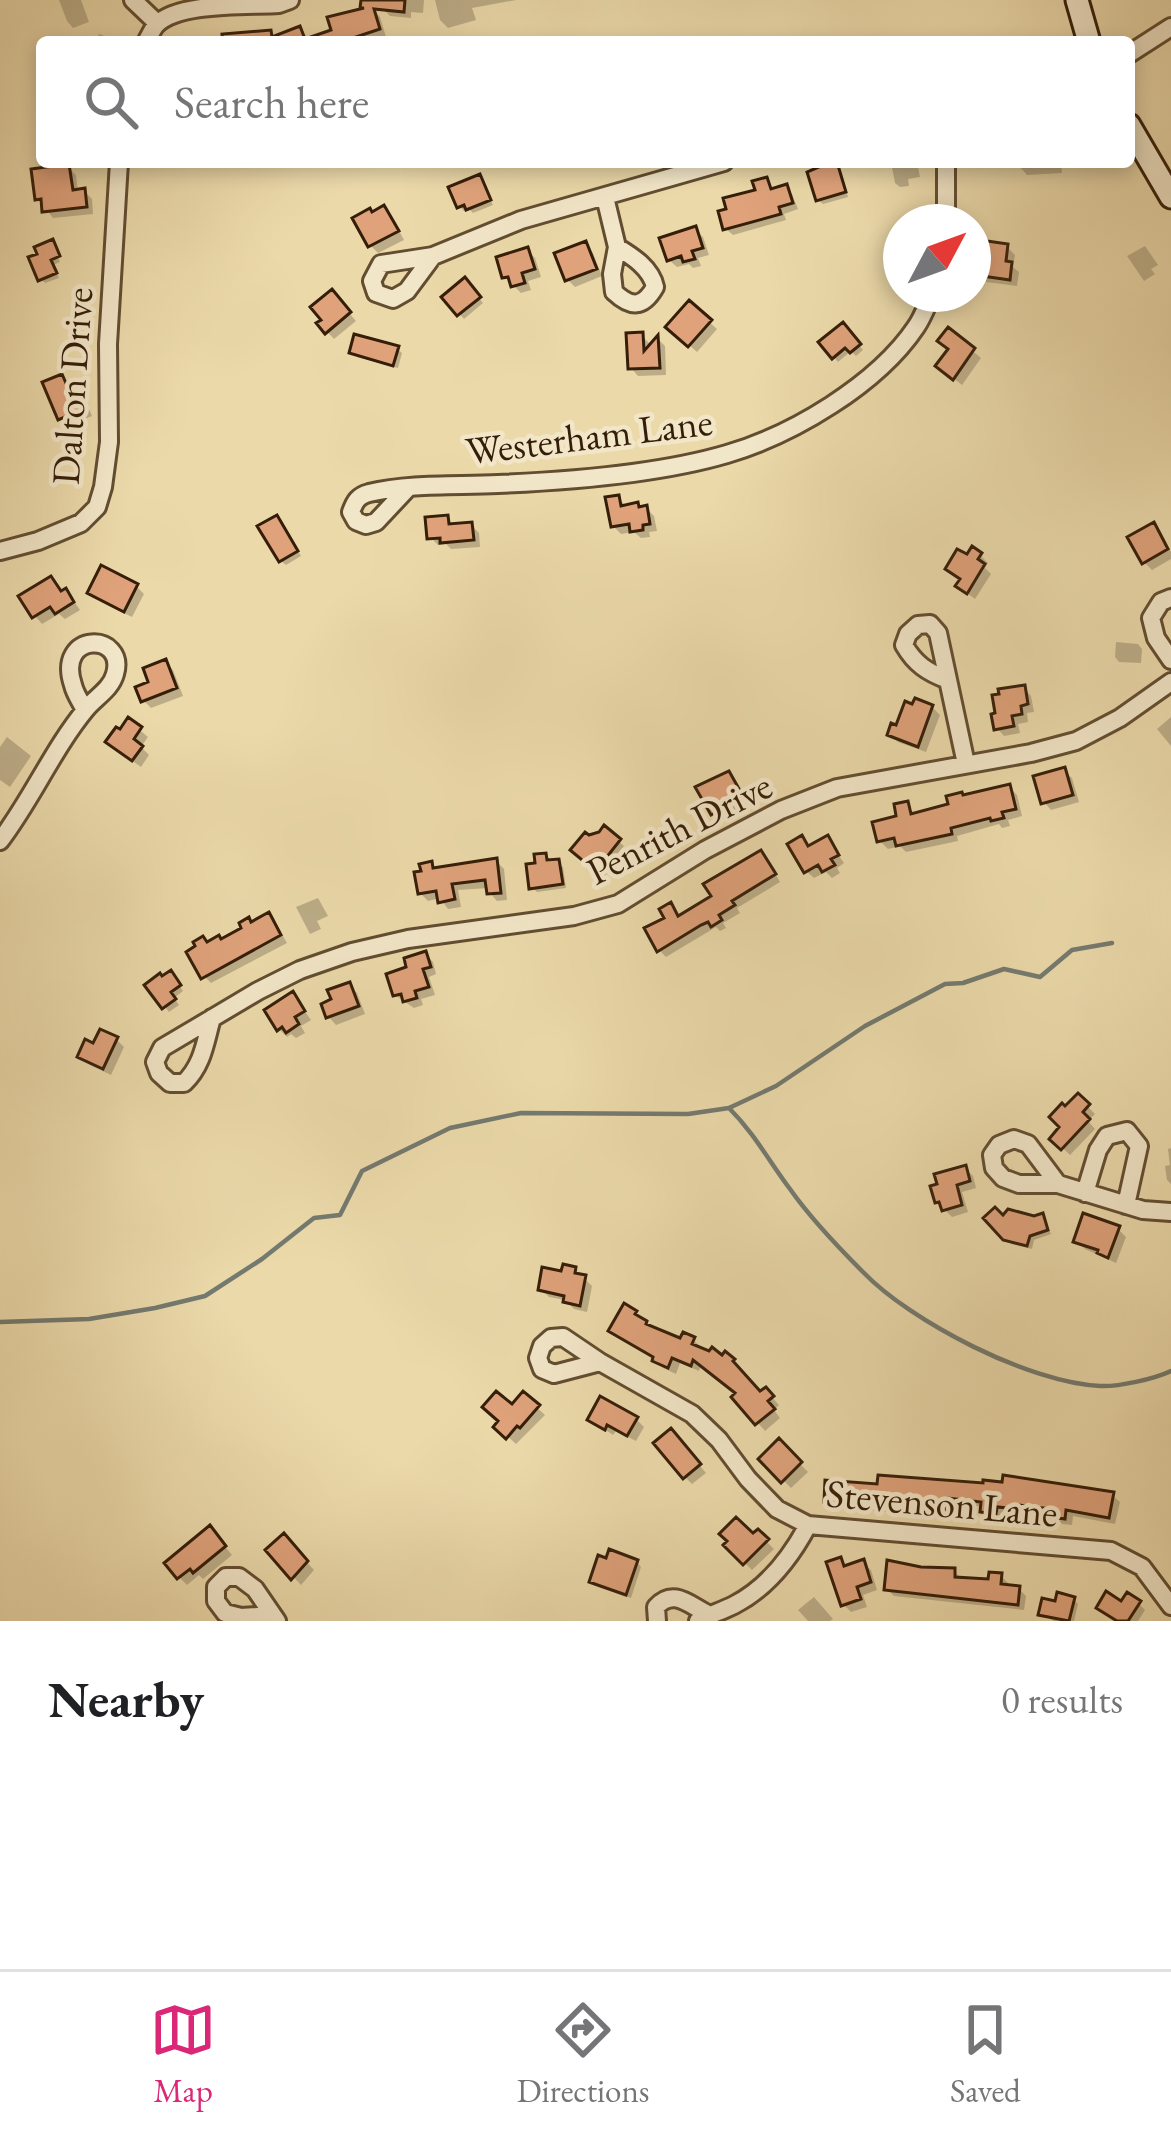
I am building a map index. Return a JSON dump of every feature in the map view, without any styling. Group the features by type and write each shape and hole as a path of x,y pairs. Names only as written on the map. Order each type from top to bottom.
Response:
{"street":[{"path":"133,0 157,23"},
{"path":"149,36 157,23 170,16 290,0"},
{"path":"1077,0 1087,36"},
{"path":"1135,50 1171,27"},
{"path":"1135,135 1171,197"},
{"name":"Dalton Drive","path":"0,551 81,523 97,507 104,487 118,168"},
{"path":"433,256 521,220 703,168"},
{"path":"946,168 946,204"},
{"path":"604,197 616,247"},
{"name":"Westerham Lane","path":"407,489 673,466 776,437 860,384 892,355 924,312"},
{"path":"1171,598 1161,602 1151,618 1156,638 1171,660"},
{"path":"948,680 967,764"},
{"name":"Penrith Drive","path":"212,1018 300,970 352,952 605,909 781,810 837,788 1076,741 1120,718 1171,682"},
{"path":"0,841 85,710"},
{"path":"1085,1193 1107,1136 1127,1131 1139,1146 1126,1205"},
{"path":"1058,1184 1126,1205 1171,1212"},
{"name":"Stevenson Lane","path":"600,1363 692,1414 777,1509 808,1526 1111,1551 1142,1567 1171,1606"},
{"path":"657,1621 656,1607 671,1597 684,1599 704,1618 734,1605 760,1588 795,1549 808,1526"}],"building":[{"path":"361,0 405,0 404,12 374,9 380,29 359,36 314,36 331,30 327,17 364,8 360,8"},
{"path":"300,26 304,36 275,36"},
{"path":"271,30 272,36 222,34"},
{"path":"70,168 73,190 85,188 87,207 42,212 41,199 35,200 31,169"},
{"path":"839,168 846,192 816,201 807,172"},
{"path":"480,174 491,200 466,210 464,205 457,208 448,187"},
{"path":"767,177 771,189 787,184 793,203 779,207 781,214 723,230 718,211 726,209 723,198 755,190 752,181"},
{"path":"384,205 399,231 368,247 352,218"},
{"path":"696,226 703,248 692,251 695,259 683,262 681,256 667,261 659,238"},
{"path":"53,239 60,256 51,260 57,273 38,281 28,257 37,254 34,247"},
{"path":"586,241 597,269 565,281 554,253"},
{"path":"991,242 1008,244 1010,280 991,277"},
{"path":"528,247 535,269 522,273 525,283 511,287 508,277 502,278 496,257"},
{"path":"465,277 481,297 457,316 441,297"},
{"path":"332,289 351,312 325,334 310,307"},
{"path":"689,300 712,320 688,347 665,327"},
{"path":"843,322 861,344 850,353 845,348 832,359 818,342"},
{"path":"948,327 975,348 953,380 935,366 948,349 937,341"},
{"path":"643,332 644,351 658,335 660,368 628,369 626,333"},
{"path":"354,334 399,346 393,366 349,353"},
{"path":"62,374 69,390 77,387 86,408 58,420 42,382"},
{"path":"619,495 621,506 647,505 650,524 630,532 629,524 611,527 605,497"},
{"path":"277,515 298,551 279,562 257,526"},
{"path":"448,515 449,524 472,522 474,540 440,543 440,538 427,539 425,517"},
{"path":"1154,522 1168,549 1142,564 1127,537"},
{"path":"972,546 982,553 978,559 985,564 967,594 955,586 960,579 945,569 957,549 967,554"},
{"path":"101,565 138,584 124,612 87,593"},
{"path":"51,576 74,602 55,614 50,607 32,618 18,596"},
{"path":"166,659 177,688 141,702 135,687 148,682 143,668"},
{"path":"1025,685 1028,704 1021,706 1022,714 1012,716 1014,726 994,730 992,695 999,694 998,689"},
{"path":"915,698 933,705 918,747 887,735 905,701 912,704"},
{"path":"128,717 142,727 134,739 143,746 132,761 105,742"},
{"path":"1065,767 1073,795 1041,804 1033,776"},
{"path":"729,771 743,796 711,815 695,787"},
{"path":"1010,784 1016,809 1002,812 1004,818 951,828 952,834 896,846 894,838 877,842 872,822 896,816 894,804 908,801 911,814 948,804 946,796"},
{"path":"604,825 621,839 599,874 570,850 585,832 599,832"},
{"path":"802,835 808,846 828,835 839,855 831,859 835,865 822,872 818,865 804,873 787,844"},
{"path":"761,850 776,874 732,901 735,905 719,915 722,920 711,927 708,922 701,925 657,952 644,928 664,918 659,909 671,902 678,916 711,896 703,884"},
{"path":"546,853 547,860 559,859 563,884 529,889 526,864 535,863 534,854"},
{"path":"497,858 501,893 487,894 485,880 452,884 455,899 438,903 436,891 418,894 414,872 421,871 419,864 432,861 433,868"},
{"path":"269,912 281,935 201,979 186,952 195,946 193,942 203,936 207,942 219,935 221,939 241,928 239,923 249,917 251,922"},
{"path":"426,951 431,967 423,969 429,987 403,1002 401,994 393,996 386,974 406,967 404,958"},
{"path":"171,970 181,985 171,992 176,999 162,1009 144,985"},
{"path":"350,982 359,1006 326,1018 321,1004 331,999 327,990"},
{"path":"293,991 305,1011 295,1017 299,1024 286,1033 282,1027 277,1031 264,1010"},
{"path":"100,1029 118,1037 103,1069 77,1057 85,1039 93,1043"},
{"path":"1078,1093 1090,1104 1083,1112 1090,1119 1061,1150 1049,1139 1059,1127 1049,1117"},
{"path":"966,1165 970,1181 957,1185 962,1205 942,1211 930,1186 937,1184 934,1174"},
{"path":"995,1207 1003,1215 1008,1209 1034,1216 1043,1213 1048,1230 1030,1236 1027,1246 1003,1240 983,1218"},
{"path":"1083,1213 1120,1226 1108,1258 1073,1242"},
{"path":"563,1264 586,1275 580,1306 563,1302 564,1296 538,1290 542,1267 561,1271"},
{"path":"624,1303 646,1324 680,1338 683,1332 695,1337 692,1344 709,1351 712,1347 722,1355 725,1351 760,1391 766,1387 774,1396 768,1401 775,1409 755,1425 731,1397 735,1393 693,1360 691,1366 672,1358 668,1368 608,1331"},
{"path":"496,1391 512,1404 523,1391 540,1405 506,1439 493,1427 498,1421 482,1407"},
{"path":"600,1396 638,1417 627,1436 587,1420"},
{"path":"671,1428 701,1464 683,1479 653,1443"},
{"path":"779,1438 802,1462 781,1483 758,1459"},
{"path":"878,1475 983,1483 1002,1482 1003,1475 1114,1492 1109,1518 1066,1510 1065,1519 1051,1517 1052,1509 1018,1505 1018,1509 997,1507 996,1514 980,1512 981,1502 947,1498 946,1512 928,1511 929,1503 893,1499 892,1507 824,1502 825,1480 877,1484"},
{"path":"736,1517 753,1533 758,1529 769,1539 743,1565 719,1534"},
{"path":"210,1525 226,1546 193,1573 190,1569 177,1579 164,1563"},
{"path":"284,1533 308,1561 291,1580 265,1550"},
{"path":"609,1549 638,1560 626,1595 589,1582 598,1555 606,1558"},
{"path":"841,1557 844,1566 864,1559 871,1582 857,1587 861,1599 841,1606 826,1562"},
{"path":"887,1560 955,1568 955,1577 988,1579 989,1572 1002,1573 1001,1584 1020,1586 1018,1605 884,1590"},
{"path":"1106,1591 1121,1601 1127,1592 1141,1601 1128,1621 1117,1621 1096,1608"},
{"path":"1057,1592 1075,1597 1069,1621 1038,1615 1042,1598 1055,1601"}],"waterway":[{"path":"0,1322 89,1319 205,1296 314,1218 340,1215 362,1171 450,1128 521,1113 688,1114 729,1108 776,1086 865,1026 945,984 1004,969 1040,977 1072,950 1112,943"},
{"path":"729,1108 844,1252 884,1291 941,1329 1007,1362 1072,1382 1116,1385 1171,1371"}]}
